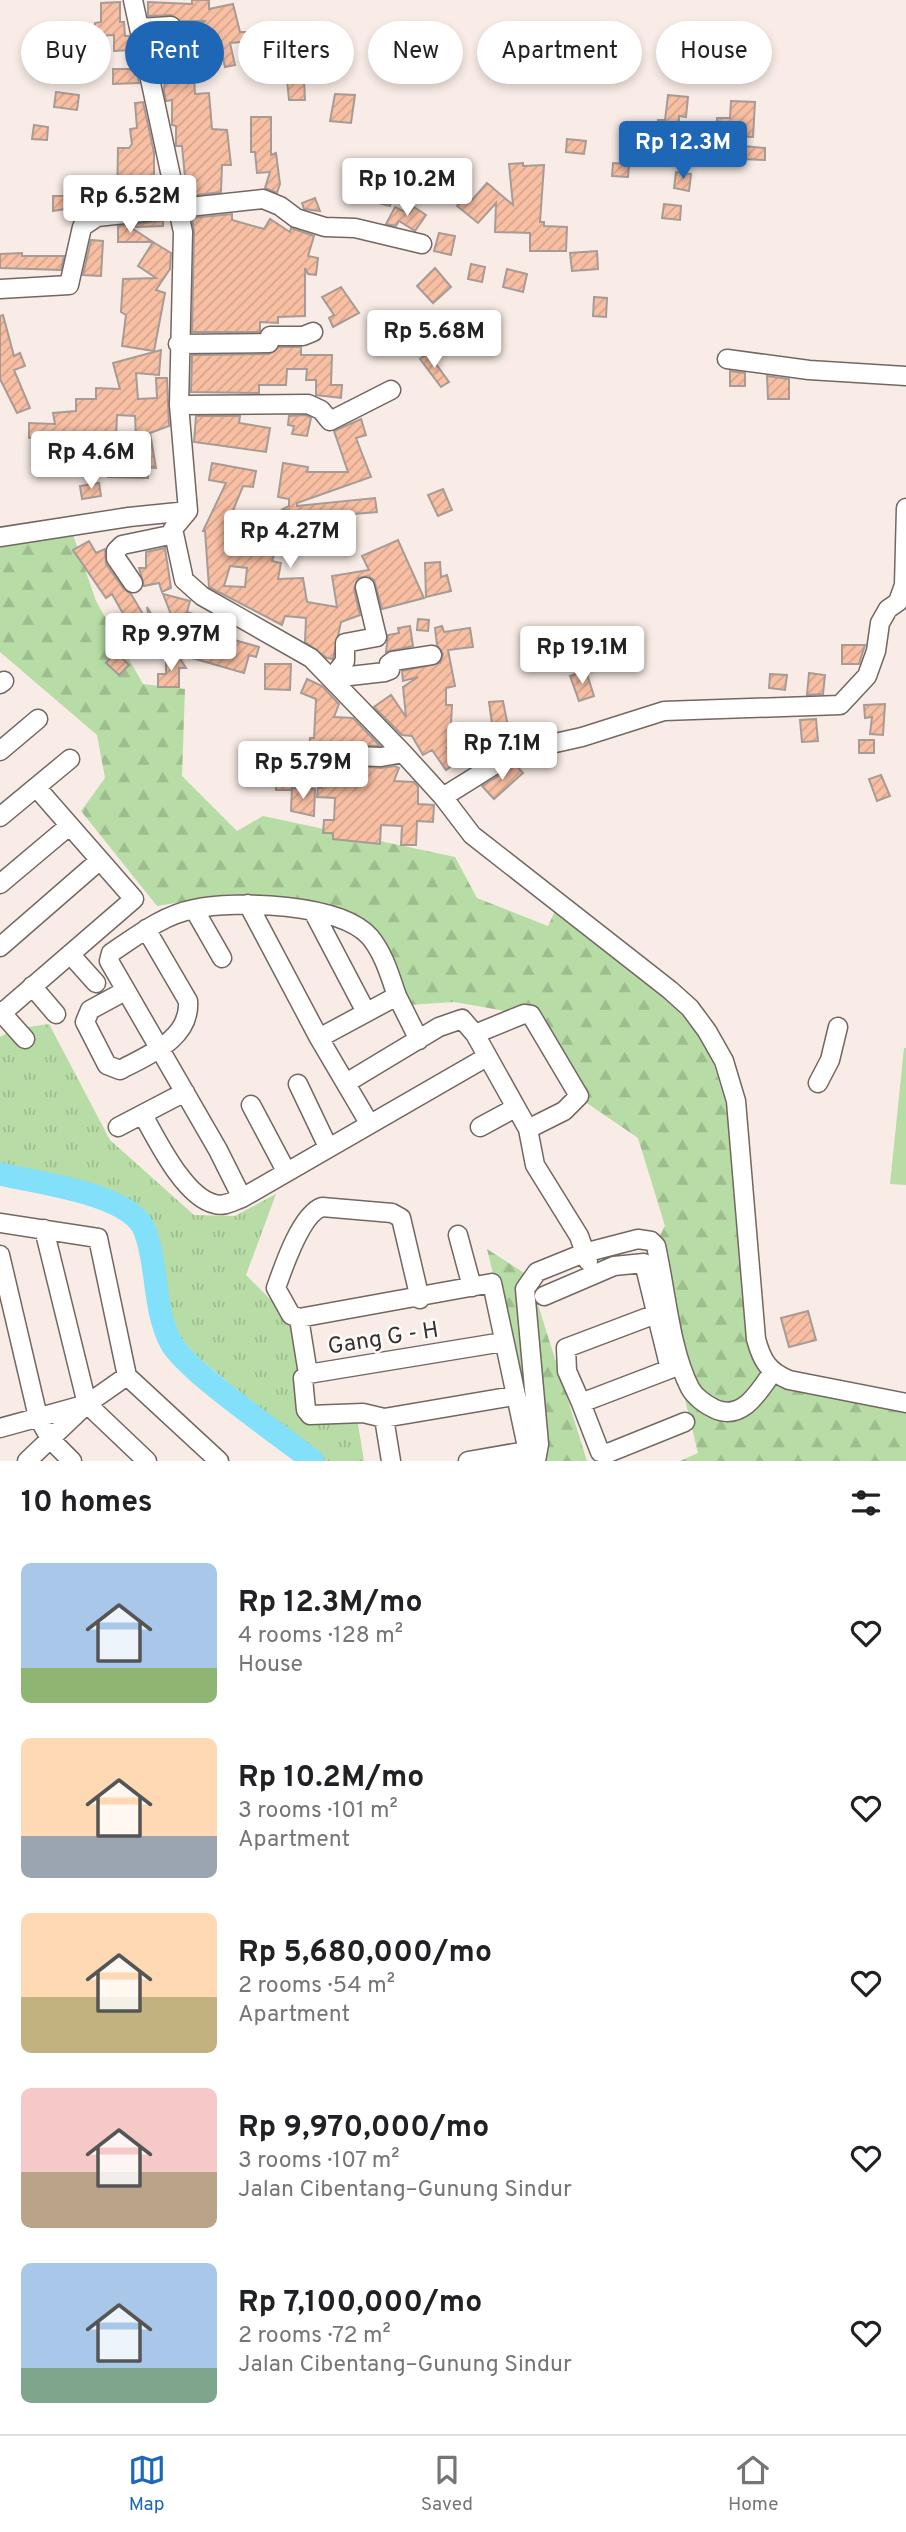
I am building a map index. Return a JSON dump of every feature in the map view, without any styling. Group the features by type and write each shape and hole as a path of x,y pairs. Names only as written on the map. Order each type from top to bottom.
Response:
{"street":[{"path":"133,0 138,21"},
{"path":"133,583 116,558 116,551 122,545 170,535 188,511 178,405 183,232 151,84"},
{"path":"0,289 69,285 82,227 97,217 178,208 263,199 306,221 325,227 355,228 422,244"},
{"path":"178,344 269,343 270,336 303,337 313,332"},
{"path":"727,359 809,370 906,376"},
{"path":"178,405 308,404 321,410 330,421 391,390"},
{"path":"443,797 514,752 582,737 664,711 840,705 867,676 876,651 880,623 888,609 898,602 904,585 906,509"},
{"path":"0,537 129,517 188,511"},
{"path":"173,529 184,580 202,596 310,658 403,752 472,835 574,912 690,1008 719,1051 736,1101 756,1339 761,1359 772,1373 789,1380 906,1403"},
{"path":"331,678 345,661 345,643 377,637 365,587"},
{"path":"331,678 385,672 390,670 389,664 393,661 432,654"},
{"path":"0,751 38,719"},
{"path":"330,755 381,757 403,752"},
{"path":"0,817 70,759"},
{"path":"25,1039 1,1012 134,899 36,787"},
{"path":"0,884 69,826"},
{"path":"0,947 100,860"},
{"path":"242,1198 185,1092 112,970 109,961 111,953 174,913 217,904 248,904 314,913 353,925 370,936 384,959 397,996 419,1040"},
{"path":"248,904 319,1038 369,1123"},
{"path":"194,909 222,958"},
{"path":"314,913 366,1012"},
{"path":"125,991 90,1010 85,1023 107,1065 120,1070 173,1039 189,1014 188,1001 146,929"},
{"path":"70,954 96,983"},
{"path":"32,986 56,1014"},
{"path":"319,1038 397,996"},
{"path":"475,1034 524,1014 531,1015 579,1096 564,1111 528,1129"},
{"path":"346,1083 459,1018 475,1034 485,1058 528,1129 535,1166 579,1236 594,1274"},
{"path":"818,1083 830,1060 838,1027"},
{"path":"143,1115 185,1183 213,1204 225,1205 242,1198 485,1058"},
{"path":"298,1084 328,1147"},
{"path":"118,1127 185,1092"},
{"path":"251,1105 286,1171"},
{"path":"480,1127 515,1108"},
{"path":"420,1299 401,1218 392,1213 322,1207 313,1210 303,1227 276,1288 291,1315 299,1318 420,1299 492,1283 514,1396 531,1458"},
{"path":"0,1223 98,1237 127,1376 219,1461"},
{"path":"44,1230 87,1404 147,1461"},
{"path":"458,1235 472,1287"},
{"path":"531,1458 539,1444 525,1289 537,1272 584,1252 638,1238 650,1241 656,1246 679,1357 691,1390 707,1405 726,1413 733,1412 749,1404 772,1373"},
{"path":"0,1255 38,1417 51,1440 72,1461"},
{"path":"544,1296 594,1274 632,1262 644,1263 670,1369 581,1403"},
{"path":"656,1314 566,1348 567,1371 600,1452 608,1453 685,1422"},
{"path":"299,1318 308,1374"},
{"name":"Gang G - H","path":"384,1418 363,1413 310,1415 306,1410 303,1378 308,1374 503,1342"},
{"path":"27,1461 87,1404 127,1376"},
{"path":"391,1461 384,1418 514,1396"},
{"path":"0,1428 87,1404"},
{"path":"468,1461 531,1458"}],"green space":[{"path":"69,523 96,601 143,684 185,689 182,776 237,831 263,816 455,857 477,898 548,926 558,905 673,997 706,1039 728,1111 759,1353 771,1367 906,1409 906,1461 680,1461 698,1453 650,1254 665,1226 638,1138 578,1097 523,1014 454,1002 409,1005 390,951 360,916 232,894 157,906 81,811 105,778 97,735 0,652 0,536"},
{"path":"49,1024 110,1140 194,1215 235,1216 276,1194 246,1275 293,1322 304,1422 357,1418 364,1461 322,1461 199,1358 175,1333 155,1228 116,1192 0,1164 0,1037 14,1029"},
{"path":"906,1048 906,1185 890,1184"},
{"path":"487,1249 529,1276 587,1461 525,1461 533,1438"}],"building":[{"path":"192,0 209,0 209,9 233,4 238,24 238,42 230,43 235,65 225,67 224,21 181,21 171,15 148,16 148,2 192,4"},
{"path":"120,2 125,50 114,51 111,21 101,21 101,3"},
{"path":"113,69 125,69 125,84 113,84"},
{"path":"165,84 194,84 195,94 209,93 212,129 227,130 231,165 222,165 221,192 189,196 189,177 185,177 182,146 176,146 176,126 172,125 172,100 166,101"},
{"path":"287,84 304,84 305,100 289,100"},
{"path":"56,92 79,95 77,110 54,107"},
{"path":"335,94 355,95 351,123 330,121"},
{"path":"668,95 688,97 686,117 679,116 678,153 654,152 658,120 665,120"},
{"path":"731,101 755,102 753,137 717,135 717,118 730,118"},
{"path":"143,102 154,152 154,178 159,177 161,199 117,201 118,148 129,148 132,144 130,129 137,128 135,103"},
{"path":"251,117 271,117 271,155 276,153 280,184 277,193 265,188 270,172 257,173 255,152 251,152"},
{"path":"34,125 48,127 47,140 32,139"},
{"path":"567,139 586,141 584,154 566,152"},
{"path":"626,146 648,147 648,157 626,157"},
{"path":"743,146 765,148 765,160 743,159"},
{"path":"523,163 523,166 544,165 540,222 544,222 544,226 567,227 566,251 530,251 530,233 495,232 496,203 478,223 457,206 467,195 472,200 487,183 513,205 509,164"},
{"path":"613,163 629,164 628,177 612,176"},
{"path":"676,172 691,174 689,191 674,188"},
{"path":"364,183 395,191 390,206 364,199 346,200 346,184"},
{"path":"96,187 100,203 53,211 53,196 68,196 67,194"},
{"path":"315,198 320,211 304,209 302,203"},
{"path":"664,204 681,206 680,220 662,218"},
{"path":"395,207 409,214 414,207 426,215 415,231 399,221 396,226 386,224"},
{"path":"232,214 232,220 264,229 270,219 290,232 291,228 314,236 308,256 318,258 316,275 308,274 305,268 305,316 278,317 278,323 260,322 260,332 192,332 192,218"},
{"path":"163,221 163,226 136,227 136,224"},
{"path":"127,225 153,242 118,242 118,226"},
{"path":"439,233 455,236 451,255 434,251"},
{"path":"91,240 103,241 101,276 83,275"},
{"path":"153,242 171,253 170,269 156,290 165,293 154,351 122,346 126,315 121,312 123,279 156,278 138,266"},
{"path":"597,251 598,269 572,271 570,253"},
{"path":"22,253 22,256 64,256 61,270 0,268 0,254"},
{"path":"471,264 485,267 482,282 468,279"},
{"path":"435,268 451,287 433,303 417,286"},
{"path":"507,269 527,274 523,292 503,287"},
{"path":"341,287 359,313 333,327 329,318 334,315 322,297"},
{"path":"594,297 607,298 606,317 593,316"},
{"path":"3,315 14,356 20,353 25,366 14,370 30,408 17,413 0,379 0,316"},
{"path":"279,347 301,347 301,355 332,355 331,385 342,385 341,398 316,395 316,380 306,380 307,369 287,369 286,385 259,385 259,393 191,392 192,355 269,354"},
{"path":"161,350 159,375 136,373 138,399 157,398 156,378 167,378 169,426 150,433 156,468 148,467 148,478 108,477 109,460 101,460 101,454 81,453 83,433 29,438 29,423 55,424 53,413 76,411 76,399 96,399 96,388 120,389 113,363","holes":["117,415 135,416 136,438 116,437"]},
{"path":"428,353 449,382 441,387 420,359"},
{"path":"730,371 745,373 745,386 730,386"},
{"path":"767,376 789,379 789,399 768,399"},
{"path":"306,415 311,418 307,436 292,434 294,426 288,425 289,416"},
{"path":"196,416 240,416 239,423 270,428 266,452 194,442"},
{"path":"361,419 366,435 356,438 371,477 297,503 297,506 375,498 377,512 354,514 355,535 339,536 338,521 303,513 304,528 289,528 289,510 283,509 289,506 289,499 278,497 283,463 308,467 307,472 348,472 334,431"},
{"path":"212,463 256,471 253,487 243,486 232,513 282,533 272,561 281,563 278,579 303,578 307,602 337,607 332,576 369,570 362,556 398,540 424,598 382,609 374,580 368,576 358,578 354,589 360,615 341,622 333,659 327,658 305,642 306,618 285,616 282,625 209,587 203,531 226,483 209,480","holes":["230,566 247,568 245,587 224,586"]},
{"path":"99,483 101,496 82,499 80,486"},
{"path":"443,489 452,510 438,516 428,495"},
{"path":"89,541 96,553 105,549 106,564 124,589 131,594 150,626 147,607 165,636 148,648 136,631 134,633 112,594 106,598 73,550"},
{"path":"165,548 171,588 162,592 159,583 144,586 139,568 146,568 146,552"},
{"path":"440,562 441,577 447,575 451,591 426,597 425,563"},
{"path":"163,594 190,601 187,612 203,617 201,624 233,633 231,639 259,647 256,657 249,655 244,673 188,657 181,638 188,619 176,627"},
{"path":"418,619 429,620 428,631 417,630"},
{"path":"410,626 413,646 386,652 388,635 399,633 398,628"},
{"path":"442,626 444,632 470,628 473,647 448,650 455,686 446,688 446,705 452,705 451,724 492,724 489,702 503,701 511,742 481,746 483,748 447,748 457,762 446,770 432,750 423,755 412,736 402,735 374,707 391,695 406,717 403,687 418,677 403,681 402,671 440,663 443,654 437,645 435,628"},
{"path":"842,645 865,645 859,664 842,664"},
{"path":"116,652 129,665 119,675 106,663"},
{"path":"176,652 186,668 179,668 179,687 158,687 158,674 166,674 166,657 173,658"},
{"path":"265,664 291,664 290,690 265,689"},
{"path":"586,671 594,696 579,701 570,676"},
{"path":"809,673 825,675 823,694 807,695"},
{"path":"770,674 787,675 785,690 769,688"},
{"path":"307,679 322,686 339,704 334,717 353,718 380,746 325,745 319,754 323,764 381,768 395,766 399,768 394,781 414,782 418,787 418,804 434,805 433,822 417,821 416,845 401,845 402,826 381,825 380,844 333,839 333,833 323,833 324,820 334,820 335,798 317,797 318,788 322,788 323,768 308,767 310,738 314,738 316,699 301,693"},
{"path":"885,704 883,735 870,734 872,717 865,718 864,705"},
{"path":"816,719 818,741 802,742 800,720"},
{"path":"859,740 874,740 874,753 859,753"},
{"path":"516,765 523,773 494,799 482,786"},
{"path":"881,775 890,796 877,801 869,779"},
{"path":"276,779 292,780 292,790 276,790"},
{"path":"292,788 315,789 314,816 291,811"},
{"path":"808,1311 816,1340 789,1347 781,1318"}],"waterway":[{"path":"0,1174 81,1192 122,1207 136,1218 145,1231 149,1244 161,1314 170,1341 194,1369 213,1385 313,1461"}]}
